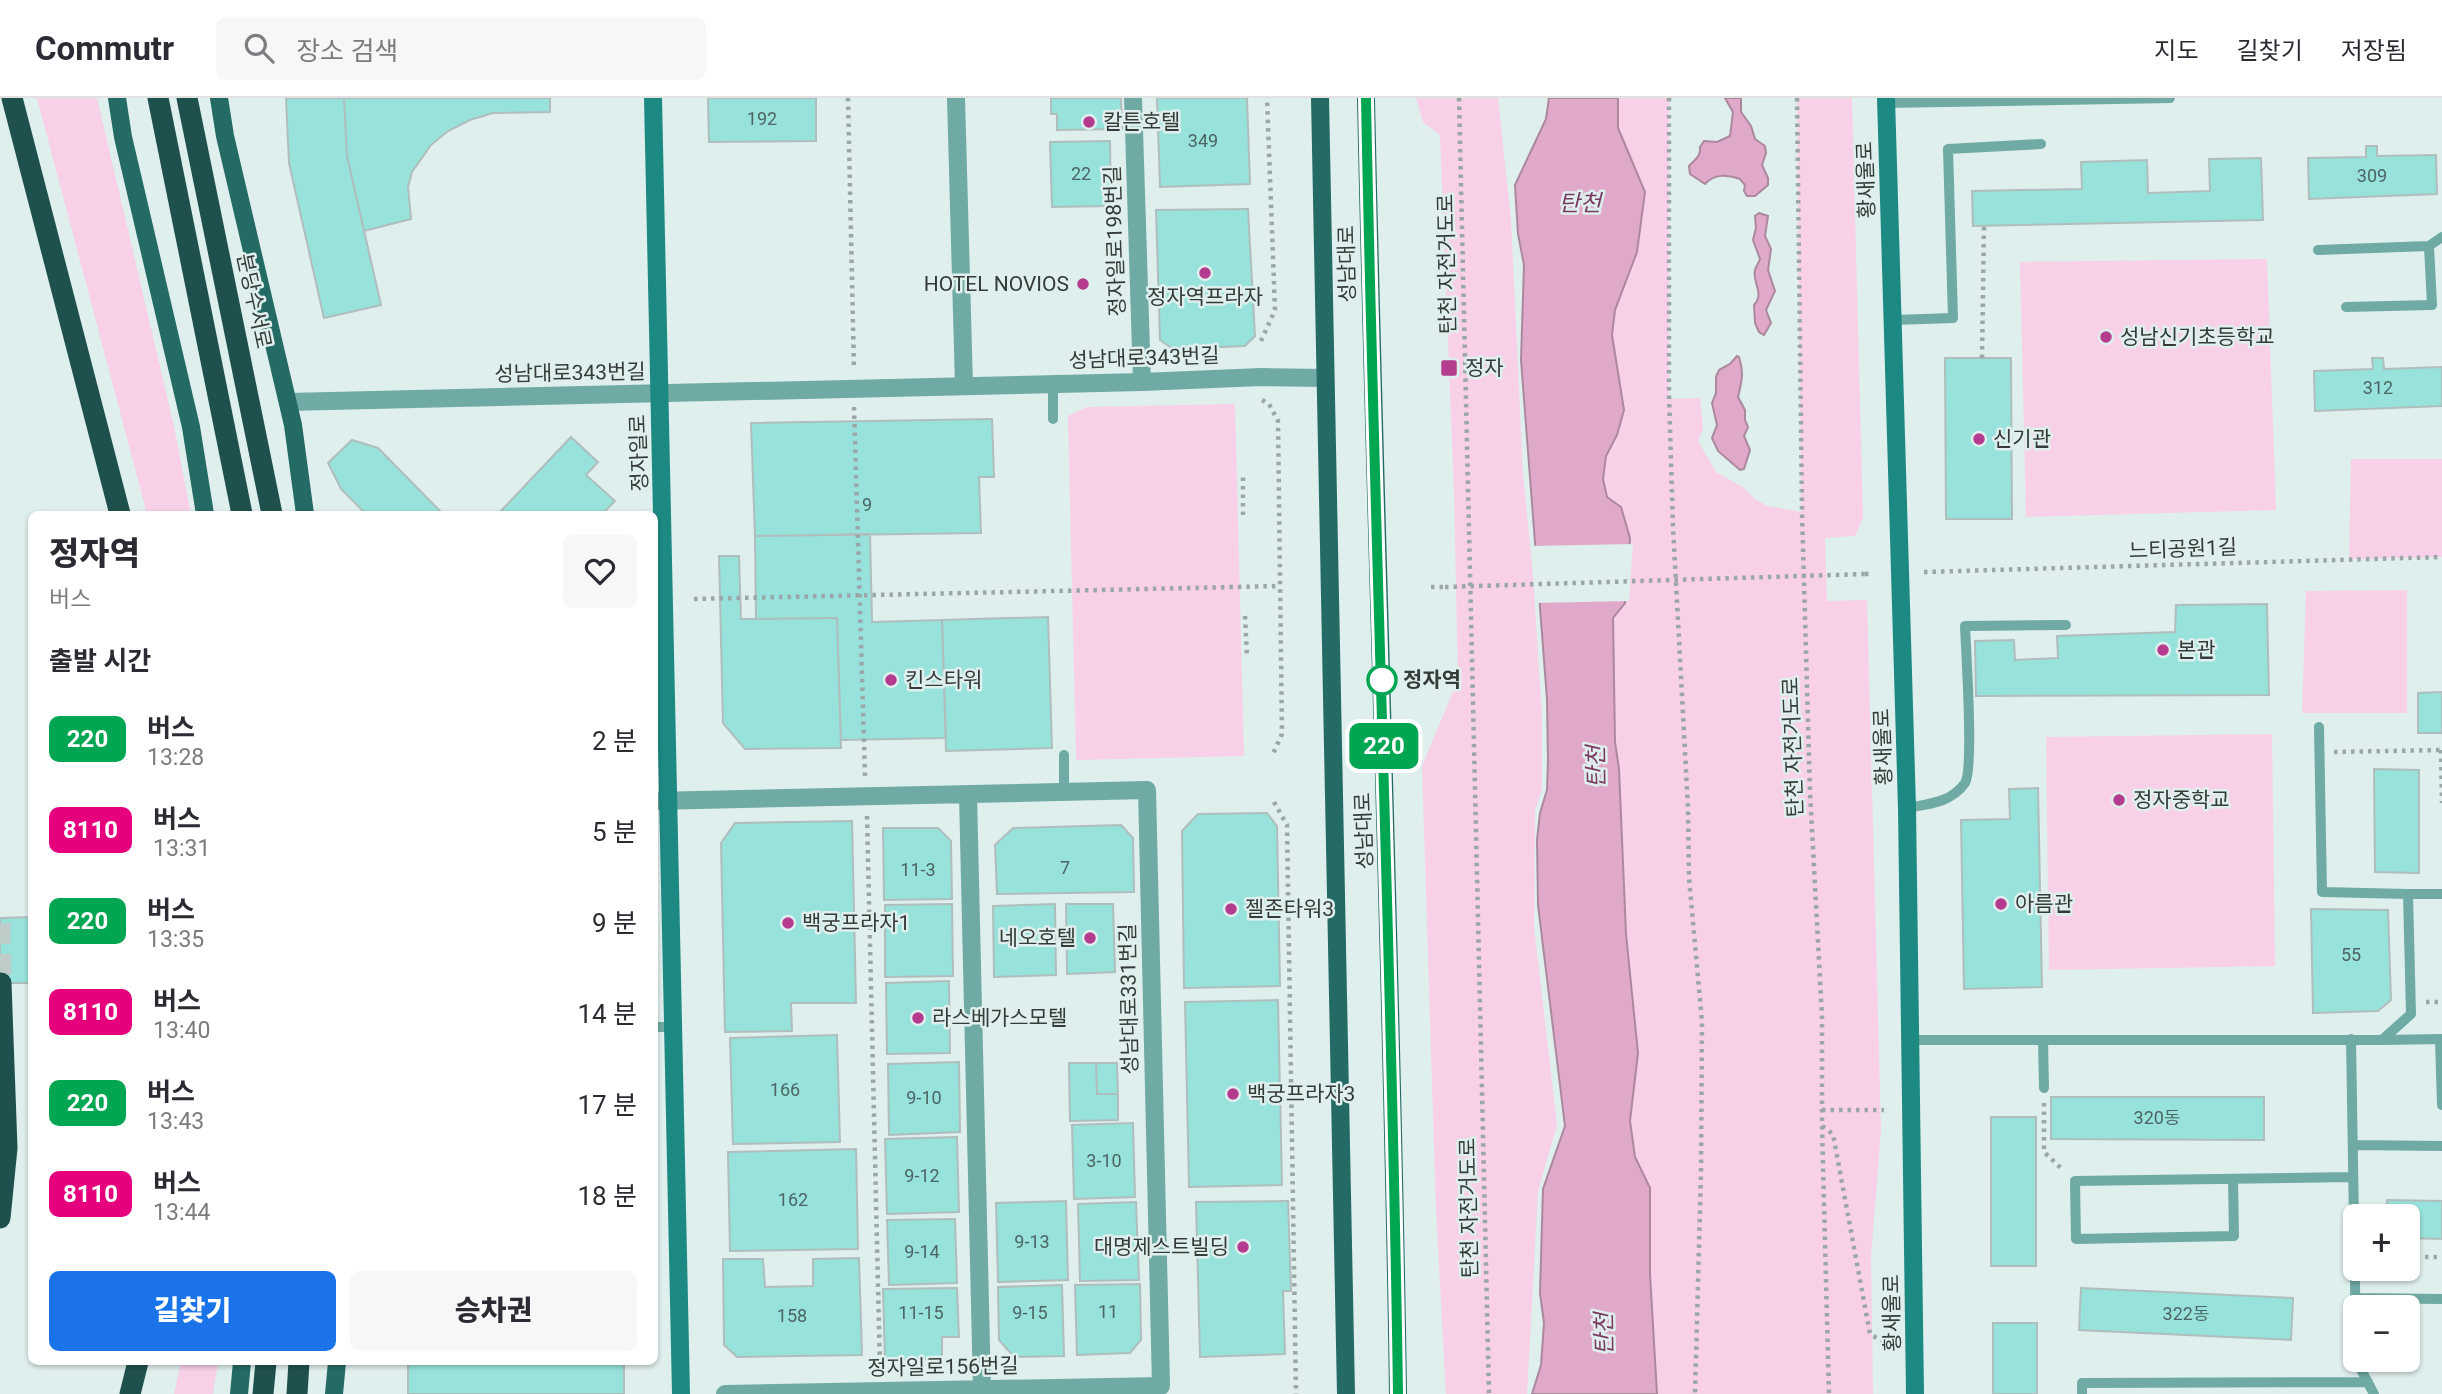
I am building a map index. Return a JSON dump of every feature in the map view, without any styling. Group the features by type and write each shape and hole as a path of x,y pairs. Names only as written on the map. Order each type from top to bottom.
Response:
{"highway":[{"path":"12,98 119,511"},
{"path":"158,98 241,511"},
{"name":"분당수서로","path":"187,98 271,511"},
{"path":"0,1217 7,1148 1,983"},
{"path":"130,1394 137,1365"},
{"path":"263,1394 266,1365"},
{"path":"297,1394 299,1365"}],"main road":[{"path":"117,98 123,137 191,427 205,511"},
{"path":"219,98 225,136 288,402 305,511"},
{"name":"성남대로","path":"1320,98 1346,1394"},
{"name":"성남대로","path":"1366,98 1394,1122 1398,1394"},
{"path":"239,1394 242,1365"},
{"path":"334,1394 337,1365"}],"street":[{"name":"정자일로","path":"653,98 660,393 662,801 673,1027 681,1394"},
{"path":"956,98 964,386"},
{"name":"정자일로198번길","path":"1133,98 1142,382"},
{"name":"황새울로","path":"1886,101 1907,808 1915,1394"},
{"name":"성남대로343번길","path":"288,402 1261,377 1325,378"},
{"name":"성남대로331번길","path":"662,801 1147,790 1161,1386"},
{"path":"968,795 982,1389"},
{"name":"정자일로156번길","path":"725,1394 1161,1386"}],"lane":[{"path":"1886,101 2171,98"},
{"path":"1893,320 1953,318 1948,149 2041,144"},
{"path":"2318,250 2429,246 2442,237"},
{"path":"2346,307 2432,305 2429,246"},
{"path":"1053,384 1053,419"},
{"path":"1907,808 1947,800 1966,782 1970,754 1965,626 2066,625"},
{"path":"2319,727 2322,892 2442,894"},
{"path":"1063,755 1064,793"},
{"path":"2382,1040 2411,1014 2408,894"},
{"path":"658,1027 673,1027"},
{"path":"1912,1040 2441,1039 2442,1105"},
{"path":"2043,1040 2044,1088"},
{"path":"2351,1040 2355,1295"},
{"path":"2353,1145 2442,1146"},
{"path":"2233,1179 2234,1236 2076,1239 2075,1181 2353,1177"},
{"path":"2420,1299 2442,1299"},
{"path":"2363,1372 2374,1394"},
{"path":"2082,1394 2082,1383 2271,1388 2368,1382"}],"path":[{"path":"848,98 858,595 866,797 880,1391"},
{"path":"1261,341 1275,310 1267,98"},
{"name":"탄천 자전거도로","path":"1459,98 1489,1394"},
{"path":"1669,98 1668,382 1672,502 1688,808 1689,878 1702,1022 1695,1394"},
{"name":"탄천 자전거도로","path":"1797,98 1802,512 1810,792 1822,1017 1829,1394"},
{"path":"1982,358 1984,226"},
{"path":"1262,400 1269,404 1278,421 1282,734 1272,754"},
{"path":"1243,474 1243,515"},
{"name":"느티공원1길","path":"1924,572 2442,557"},
{"path":"1431,587 1867,574"},
{"path":"694,599 1280,586"},
{"path":"1245,616 1247,657"},
{"path":"2320,753 2442,750 2442,803"},
{"path":"1274,802 1287,825 1296,1394"},
{"path":"2044,1088 2044,1152 2075,1181"},
{"path":"1822,1110 1884,1110"},
{"path":"1822,1126 1833,1134 1870,1334 1884,1342"},
{"path":"2420,1257 2442,1257"}],"shaded area":[{"path":"37,98 97,98 173,422 190,511 146,511"},
{"path":"1416,98 1498,98 1511,220 1523,474 1542,716 1542,789 1535,811 1534,927 1557,1125 1538,1191 1527,1394 1446,1394 1436,1211 1422,766 1458,680 1454,494 1440,135 1423,122"},
{"path":"1618,98 1669,98 1669,399 1700,398 1703,429 1698,441 1716,472 1744,488 1767,506 1801,512 1797,98 1852,98 1863,518 1855,536 1825,538 1827,601 1867,600 1881,1130 1871,1256 1873,1394 1657,1394 1650,1274 1650,1188 1635,1157 1630,1121 1638,1053 1626,934 1619,769 1615,743 1613,618 1625,603 1603,479 1606,456 1617,435 1624,410 1612,335 1615,310 1637,252 1630,159 1618,128"},
{"path":"2267,259 2276,510 2026,517 2020,262"},
{"path":"1235,404 1244,756 1076,760 1068,416 1087,407"},
{"path":"2351,459 2442,459 2442,557 2349,559"},
{"path":"2407,590 2407,713 2302,713 2306,591"},
{"path":"2272,734 2275,966 2049,970 2046,737"},
{"path":"180,1365 218,1365 213,1394 174,1394"}],"water":[{"name":"탄천","path":"1549,98 1618,98 1618,128 1645,192 1637,252 1615,310 1612,335 1624,410 1617,435 1606,456 1603,479 1607,497 1621,507 1630,538 1625,603 1613,618 1615,742 1619,769 1626,934 1638,1053 1630,1121 1635,1157 1650,1188 1650,1274 1657,1394 1532,1394 1541,1365 1544,1323 1540,1293 1543,1189 1565,1126 1538,905 1537,840 1540,813 1547,790 1547,699 1521,360 1524,265 1518,234 1515,185 1546,119"},
{"path":"1725,98 1741,98 1741,112 1751,126 1755,139 1765,146 1762,165 1768,185 1755,196 1747,196 1745,185 1740,179 1721,176 1705,184 1690,174 1689,166 1699,156 1704,141 1717,142 1730,136 1733,112"},
{"path":"1759,213 1768,216 1765,236 1771,249 1768,270 1775,291 1766,310 1771,323 1764,335 1759,332 1755,323 1754,305 1758,296 1755,270 1760,259 1753,240 1755,216"},
{"path":"1737,356 1742,372 1738,397 1745,410 1748,427 1744,436 1750,450 1744,469 1740,470 1718,451 1712,438 1717,425 1712,403 1716,393 1716,377 1719,370"}],"pier":[{"path":"1633,544 1629,601 1535,603 1531,546"}],"building":[{"path":"286,98 344,98 347,156 381,305 324,318 289,163"},
{"path":"344,98 550,98 550,112 493,113 448,131 431,145 412,172 408,187 411,219 364,231 347,156"},
{"path":"708,98 816,98 816,141 709,142"},
{"name":"칼튼호텔","path":"1051,98 1121,98 1122,129 1057,130 1057,114 1051,114"},
{"path":"1157,98 1247,98 1250,184 1160,187"},
{"path":"1110,141 1111,206 1052,207 1050,142"},
{"path":"2366,146 2377,146 2377,156 2436,155 2437,194 2309,199 2308,158 2366,157"},
{"path":"2261,158 2263,220 1973,226 1972,191 2082,189 2081,162 2147,160 2148,193 2210,191 2209,159"},
{"name":"정자역프라자","path":"1248,209 1255,336 1245,346 1173,349 1160,340 1156,210"},
{"name":"신기관","path":"1945,358 2011,358 2012,519 1946,519"},
{"path":"2372,358 2383,358 2384,369 2442,367 2442,406 2315,411 2314,371 2373,369"},
{"path":"992,419 994,477 979,477 981,533 755,536 751,423"},
{"path":"571,437 598,462 586,475 615,501 605,511 501,511"},
{"path":"352,440 378,448 440,511 363,511 341,489 328,463"},
{"name":"킨스타워","path":"870,534 872,622 942,620 946,738 841,740 837,618 756,619 755,536"},
{"path":"719,556 739,556 741,619 837,618 841,748 745,749 723,723"},
{"name":"본관","path":"2267,604 2269,695 1976,696 1975,641 2014,640 2015,660 2058,658 2057,636 2175,632 2176,605"},
{"path":"1048,617 1052,748 946,751 942,620"},
{"path":"2442,692 2442,733 2418,733 2418,693"},
{"path":"2374,769 2419,770 2419,873 2375,872"},
{"name":"아름관","path":"2038,788 2042,987 1964,989 1961,820 2010,819 2009,789"},
{"name":"젤존타워3","path":"1267,813 1277,826 1280,986 1184,988 1182,831 1198,814"},
{"name":"백궁프라자1","path":"852,821 856,1003 791,1003 792,1031 725,1032 721,843 735,823"},
{"path":"1121,825 1133,838 1134,892 997,894 995,845 1013,828"},
{"path":"883,828 938,828 951,841 952,899 884,900"},
{"path":"952,904 953,976 885,977 885,905"},
{"path":"1055,904 1056,975 994,977 993,906"},
{"name":"네오호텔","path":"1066,904 1113,904 1115,972 1067,974"},
{"path":"2311,909 2388,910 2391,1000 2378,1011 2313,1013"},
{"path":"28,917 28,983 0,983 0,918"},
{"name":"라스베가스모텔","path":"949,981 950,1053 887,1054 886,983"},
{"name":"백궁프라자3","path":"1278,1000 1282,1185 1189,1187 1185,1002"},
{"path":"837,1035 840,1142 733,1144 730,1038"},
{"path":"959,1062 960,1132 889,1135 888,1064"},
{"path":"1069,1063 1096,1063 1097,1094 1118,1094 1118,1120 1070,1121"},
{"path":"1096,1063 1117,1063 1118,1094 1097,1094"},
{"path":"2051,1097 2264,1097 2264,1140 2051,1139"},
{"path":"1991,1117 2036,1117 2036,1266 1991,1266"},
{"path":"1133,1123 1135,1197 1074,1199 1072,1125"},
{"path":"957,1137 959,1212 887,1214 885,1139"},
{"path":"856,1149 858,1249 730,1251 728,1152"},
{"path":"2387,1200 2442,1201 2442,1239 2420,1238 2420,1204 2387,1204"},
{"path":"1066,1201 1068,1280 998,1282 996,1203"},
{"name":"대명제스트빌딩","path":"1288,1201 1291,1291 1283,1291 1285,1354 1200,1357 1196,1202"},
{"path":"1136,1202 1139,1280 1080,1281 1078,1204"},
{"path":"955,1219 957,1283 889,1285 887,1220"},
{"path":"859,1258 862,1355 737,1357 724,1345 723,1259 763,1259 765,1287 813,1286 813,1259"},
{"path":"1140,1284 1141,1340 1130,1353 1077,1355 1075,1285"},
{"path":"1062,1285 1064,1356 1014,1357 999,1340 998,1287"},
{"path":"957,1288 959,1337 942,1337 942,1359 885,1360 883,1289"},
{"path":"2081,1288 2293,1298 2291,1340 2079,1330"},
{"path":"1993,1323 2037,1323 2037,1394 1993,1394"},
{"path":"408,1365 624,1365 624,1394 408,1394"}],"tunnel":[{"path":"0,923 1,983"}],"bus line":[{"name":"220","path":"1366,98 1394,1122 1398,1394"}],"place":[{"name":"칼튼호텔","path":"1089,122"},
{"name":"정자역프라자","path":"1205,273"},
{"name":"HOTEL NOVIOS","path":"1083,284"},
{"name":"성남신기초등학교","path":"2106,337"},
{"name":"정자","path":"1449,368"},
{"name":"신기관","path":"1979,439"},
{"name":"본관","path":"2163,650"},
{"name":"킨스타워","path":"891,680"},
{"name":"정자역","path":"1382,680"},
{"name":"정자중학교","path":"2119,800"},
{"name":"아름관","path":"2001,904"},
{"name":"젤존타워3","path":"1231,909"},
{"name":"백궁프라자1","path":"788,923"},
{"name":"네오호텔","path":"1090,938"},
{"name":"라스베가스모텔","path":"918,1018"},
{"name":"백궁프라자3","path":"1233,1094"},
{"name":"대명제스트빌딩","path":"1243,1247"}]}
